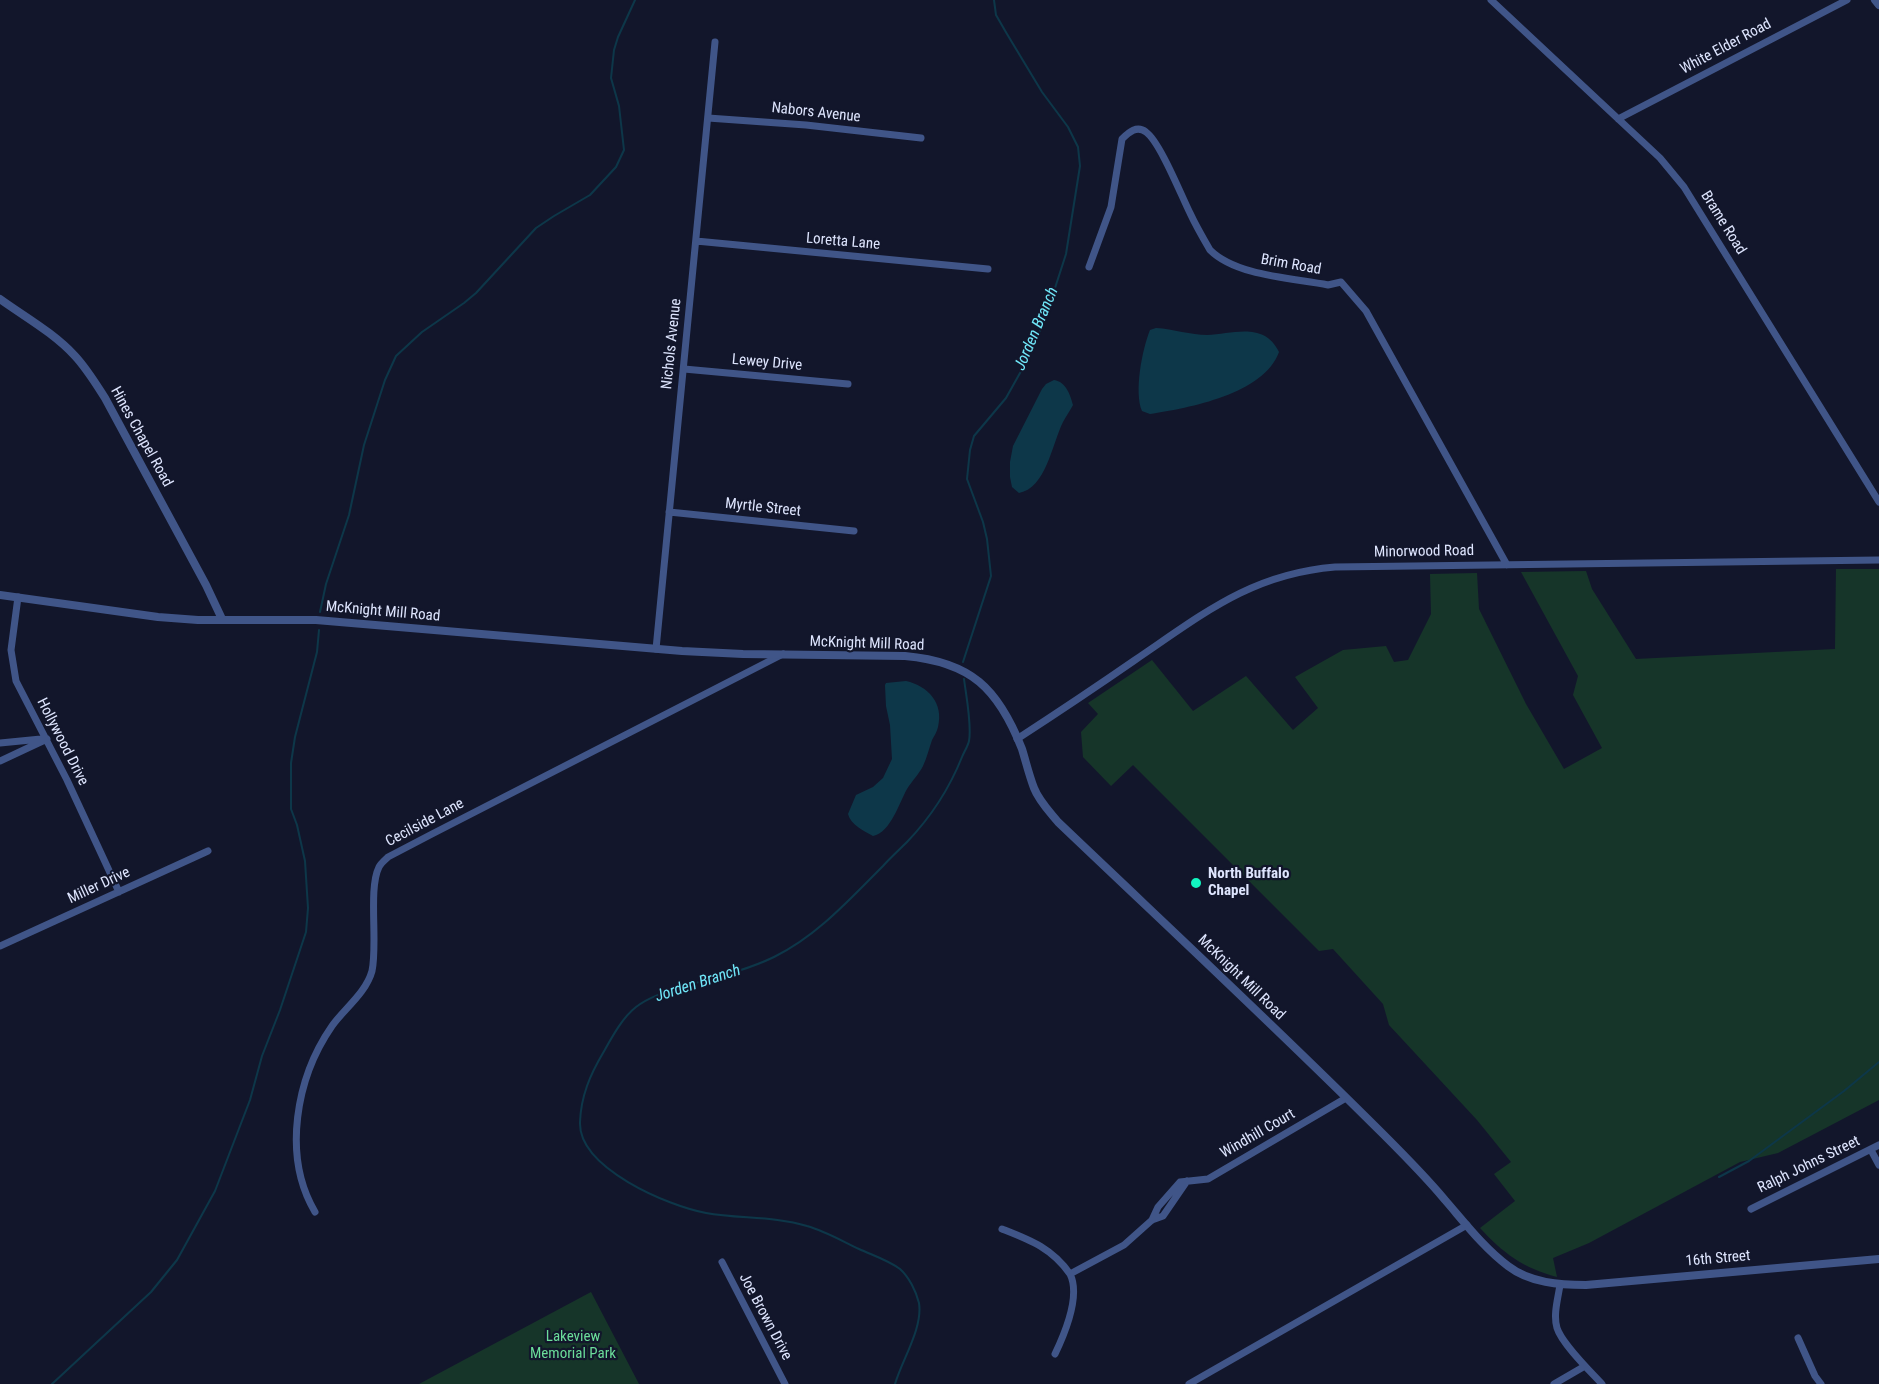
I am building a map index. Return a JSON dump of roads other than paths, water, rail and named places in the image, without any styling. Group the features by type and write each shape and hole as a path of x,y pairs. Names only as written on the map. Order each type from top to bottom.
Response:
{"street":[{"name":"Brame Road","path":"1491,0 1660,158 1684,187 1879,502"},
{"name":"White Elder Road","path":"1618,119 1847,0"},
{"path":"1875,0 1879,5"},
{"name":"Nichols Avenue","path":"656,649 715,42"},
{"name":"Nabors Avenue","path":"708,118 806,124 921,138"},
{"name":"Brim Road","path":"1089,267 1110,207 1122,139 1129,132 1137,129 1145,131 1153,139 1168,166 1209,250 1219,259 1241,269 1328,285 1341,282 1366,311 1507,565"},
{"name":"Loretta Lane","path":"696,241 988,269"},
{"name":"Hines Chapel Road","path":"0,299 68,349 92,377 222,619"},
{"name":"Lewey Drive","path":"684,369 848,384"},
{"name":"Myrtle Street","path":"669,512 854,531"},
{"name":"Minorwood Road","path":"1017,739 1236,594 1298,572 1335,567 1879,560"},
{"name":"McKnight Mill Road","path":"0,595 158,617 345,622 725,654 905,656 948,664 971,675 991,692 1006,713 1035,790 1042,803 1058,822 1346,1098 1432,1185 1494,1254 1520,1274 1560,1285"},
{"name":"Hollywood Drive","path":"18,597 11,650 13,671 20,691 47,739 119,892"},
{"name":"Cecilside Lane","path":"315,1212 304,1190 297,1160 301,1099 314,1060 325,1037 363,989 371,972 375,939 375,878 383,862 388,857 432,834 670,714 783,654"},
{"path":"0,743 47,739"},
{"path":"0,761 47,739"},
{"name":"Miller Drive","path":"0,946 208,851"},
{"name":"Windhill Court","path":"1070,1274 1124,1245 1152,1220 1163,1216 1184,1182 1208,1179 1346,1098"},
{"name":"Ralph Johns Street","path":"1751,1209 1879,1145"},
{"path":"1871,1150 1879,1166"},
{"path":"1189,1384 1467,1226"},
{"path":"1002,1229 1026,1238 1060,1259 1072,1278 1072,1307 1065,1332 1055,1354"},
{"name":"16th Street","path":"1560,1285 1615,1283 1879,1259"},
{"name":"Joe Brown Drive","path":"722,1263 785,1384"},
{"path":"1560,1285 1557,1328 1560,1335 1602,1384"},
{"path":"1798,1338 1821,1384"},
{"path":"1554,1384 1585,1366"}],"water":[{"path":"1156,328 1201,335 1256,333 1273,342 1279,352 1271,366 1258,379 1242,388 1204,403 1150,414 1142,411 1139,382 1147,338 1150,330"},
{"path":"1054,380 1064,386 1073,405 1063,422 1042,474 1036,483 1019,493 1012,487 1010,477 1013,446 1042,389"},
{"path":"906,681 921,687 932,697 939,710 938,727 920,772 907,789 890,823 873,836 855,824 848,814 856,795 873,787 883,778 892,759 885,685"}],"waterway":[{"path":"320,612 326,584 349,515 364,445 385,380 396,356 422,332 476,293 536,228 590,195 616,167 624,150 619,106 611,78 614,50 635,0"},
{"name":"Jorden Branch","path":"963,662 991,576 983,522 967,479 970,450 974,436 1006,398 1044,322 1066,254 1080,166 1078,147 1068,127 1042,92 1007,34 996,15 994,0"},
{"path":"52,1384 151,1292 177,1260 215,1191 250,1100 262,1056 306,932 308,908 305,861 291,809 291,763 295,737 317,652 319,630"},
{"name":"Jorden Branch","path":"895,1384 915,1333 919,1313 919,1303 914,1289 900,1269 827,1233 807,1226 706,1213 649,1193 609,1169 594,1155 583,1139 580,1122 587,1086 598,1061 618,1028 636,1007 661,994 753,966 805,939 858,891 915,833 945,791 968,743 970,734 964,679"},
{"path":"1719,1177 1749,1161 1844,1091 1879,1062"}],"place":[{"name":"North Buffalo Chapel","path":"1196,883"}],"park label":[{"name":"Lakeview Memorial Park","path":"573,1346"}]}
